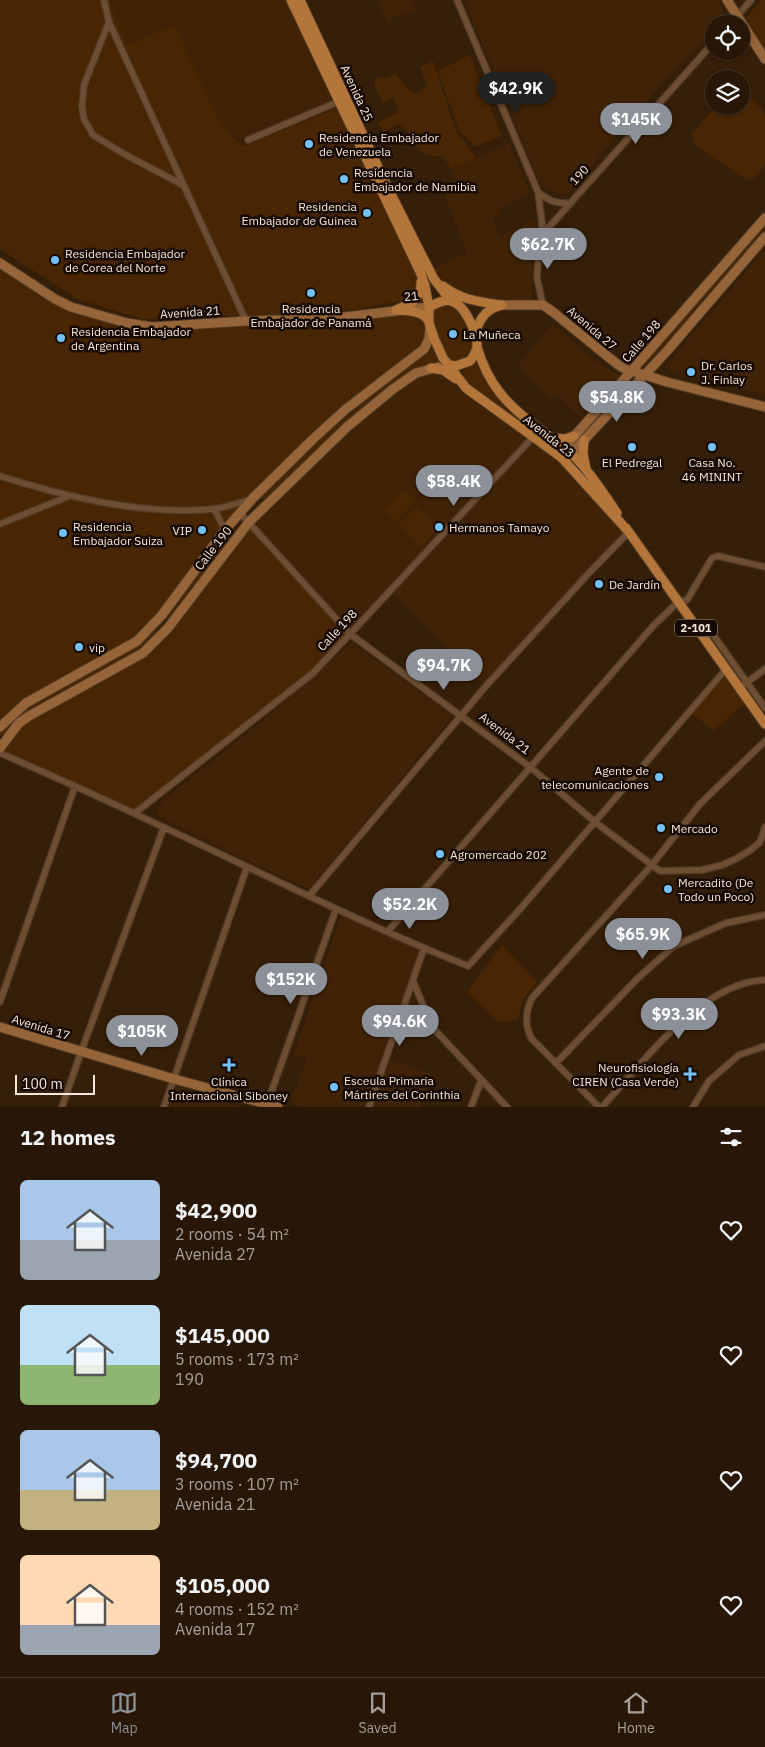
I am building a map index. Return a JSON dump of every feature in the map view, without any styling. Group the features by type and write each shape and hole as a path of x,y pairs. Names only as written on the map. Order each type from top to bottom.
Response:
{"main road":[{"name":"Avenida 25","path":"291,0 421,274 429,307 430,326"},
{"path":"727,0 736,15"},
{"name":"Avenida 25","path":"304,2 384,180 434,279 469,318 475,334"},
{"path":"750,36 765,59"},
{"name":"Calle 198","path":"568,450 574,436 765,218"},
{"name":"Calle 198","path":"568,450 584,440 645,376 765,237"},
{"name":"Avenida 21","path":"0,263 55,299 71,307 127,323 165,327 246,320 336,318 396,310"},
{"path":"396,310 410,304 418,296 421,287 421,274"},
{"path":"434,279 459,296 472,301 502,305"},
{"path":"429,307 439,302 543,305"},
{"path":"475,334 482,317 490,309 502,305"},
{"name":"Avenida 27","path":"543,305 617,364 631,371 765,407"},
{"name":"21","path":"396,310 429,307"},
{"path":"396,310 410,310 422,314 427,318 430,326"},
{"name":"Avenida 23","path":"430,326 443,358 466,388 561,457 629,532"},
{"name":"Calle 190","path":"0,727 26,703 137,641 158,620 225,530 253,498 312,439 346,409 424,349 429,339 430,326"},
{"name":"Avenida 23","path":"475,334 485,371 496,388 511,406 568,450 587,472 608,499 629,532 765,724"},
{"path":"448,365 456,366 470,362 477,346"},
{"name":"Calle 190","path":"0,748 19,723 143,653 168,628 249,522 353,422 416,373 448,365"},
{"path":"431,368 443,370 466,388"},
{"path":"551,437 565,439 574,436"},
{"path":"584,440 583,454 587,472"},
{"path":"561,457 568,450"},
{"path":"253,498 264,507"},
{"path":"225,530 236,539"},
{"path":"158,620 168,628"},
{"name":"Avenida 17","path":"0,1027 267,1106 278,1107"}],"street":[{"path":"104,0 109,22 246,320"},
{"path":"457,0 538,192 542,212 542,235 537,276 543,305"},
{"path":"738,15 751,0"},
{"path":"109,22 84,85 82,106 84,119 93,135 124,154 183,185"},
{"name":"190","path":"542,235 705,52"},
{"path":"248,140 340,101"},
{"path":"538,192 551,202 571,203"},
{"name":"Calle 198","path":"135,813 313,673 533,437"},
{"path":"0,476 68,496 127,506 171,510 214,509 253,498"},
{"path":"0,524 68,496"},
{"path":"214,509 225,530"},
{"name":"Avenida 21","path":"240,513 350,634 530,767 594,822 651,866"},
{"path":"309,896 460,715 552,613 629,532"},
{"path":"388,931 654,625 678,602 688,600 712,558 716,556 765,567"},
{"path":"705,623 765,708"},
{"path":"0,753 135,813 336,909 468,966 521,908 726,669"},
{"path":"739,688 765,669"},
{"path":"765,740 700,804 651,866 532,998 527,1009 526,1024 531,1038 601,1107 692,1011 730,989 765,980"},
{"path":"0,1002 75,786"},
{"path":"62,1107 164,827"},
{"path":"651,866 665,872 702,870 722,865 752,849 760,842 765,827"},
{"path":"164,1107 247,867"},
{"path":"267,1106 336,909"},
{"path":"556,1063 639,977 674,946 726,923 765,915"},
{"path":"369,1107 424,948"},
{"path":"413,980 432,1027 506,1107"},
{"path":"692,1107 709,1081 739,1055 765,1046"},
{"path":"471,1107 481,1080"}],"shaded area":[{"path":"0,0 113,0 110,1 126,45 175,25 216,114 228,132 244,146 337,108 412,261 418,281 416,291 408,300 337,312 142,319 77,299 0,249"},
{"path":"286,0 332,99 240,140 228,132 216,114 175,25 126,45 110,1"},
{"path":"376,0 412,0 419,11 394,17 389,23"},
{"path":"464,0 718,0 723,10 723,15 705,15 705,41 665,80 566,195 542,188"},
{"path":"761,0 765,0 765,48 750,26 750,15 748,15"},
{"path":"470,55 502,136 475,146 459,131 438,71"},
{"path":"433,61 457,133 477,158 451,169 443,156 432,156 419,151 410,136 399,124 384,132 378,123 398,112 394,98 383,103 375,87 375,78 385,78 396,74 406,87 415,94 427,85 420,67"},
{"path":"750,98 765,116 765,164 758,175 749,181 694,145 691,135 708,115 750,115"},
{"path":"509,143 530,193 502,206 493,222 500,237 536,219 531,301 469,296 445,284 434,268 467,253 442,188 455,180 451,169"},
{"path":"765,223 765,232 649,366 646,368 642,365"},
{"path":"765,250 765,395 664,368"},
{"path":"0,263 71,307 152,327 396,310 427,318 424,349 346,409 253,498 137,641 26,703 0,727"},
{"path":"446,304 455,307 461,313 468,323 472,335 473,346 468,356 464,359 455,361 445,355 432,321 435,308"},
{"path":"552,323 587,355 619,376 581,418 557,394 552,399 518,366"},
{"path":"434,344 441,361 415,369 390,387 321,446 267,500 262,498 261,495 309,448 401,372 425,355"},
{"path":"477,362 492,389 558,446 557,448 554,449 468,382 462,372"},
{"name":"Hermanos Tamayo","path":"443,370 561,457 629,532 486,686 390,591 350,634 249,522 347,427 416,373"},
{"path":"630,378 635,380 574,447 572,446 571,444"},
{"path":"404,491 415,502 396,522 384,511"},
{"path":"417,507 440,527 421,547 399,525"},
{"path":"249,522 350,634 313,673 135,813 0,753 19,723 143,653"},
{"path":"226,536 229,537 230,542 169,620 167,620 166,613"},
{"path":"154,630 157,633 142,646 110,667 42,704 20,719 4,736 0,736 0,732 16,716 33,703 115,658"},
{"path":"352,643 453,716 309,889 156,815 163,800 242,738"},
{"path":"725,676 744,704 713,731 693,713"},
{"path":"341,915 421,949 365,1107 305,1107 291,1103 307,1059 294,1054"},
{"path":"502,945 537,982 522,1000 518,1020 499,1022 467,992"},
{"path":"390,1060 432,1074 420,1107 374,1107"},
{"path":"176,1086 239,1107 169,1107"}],"place":[{"name":"Residencia Embajador de Venezuela","path":"309,144"},
{"name":"Residencia Embajador de Namibia","path":"344,179"},
{"name":"Residencia Embajador de Guinea","path":"367,213"},
{"name":"Residencia Embajador de Corea del Norte","path":"55,260"},
{"name":"Residencia Embajador de Panamá","path":"311,293"},
{"name":"La Muñeca","path":"453,334"},
{"name":"Residencia Embajador de Argentina","path":"61,338"},
{"name":"Dr. Carlos J. Finlay","path":"691,372"},
{"name":"El Pedregal","path":"632,447"},
{"name":"Casa No. 46 MININT","path":"712,447"},
{"name":"Hermanos Tamayo","path":"439,527"},
{"name":"VIP","path":"202,530"},
{"name":"Residencia Embajador Suiza","path":"63,533"},
{"name":"De Jardín","path":"599,584"},
{"name":"vip","path":"79,647"},
{"name":"Agente de telecomunicaciones","path":"659,777"},
{"name":"Mercado","path":"661,828"},
{"name":"Agromercado 202","path":"440,854"},
{"name":"Mercadito (De Todo un Poco)","path":"668,889"},
{"name":"Clínica Internacional Siboney","path":"229,1065"},
{"name":"Neurofisiología CIREN (Casa Verde)","path":"690,1074"},
{"name":"Esceula Primaria Mártires del Corinthia","path":"334,1087"}]}
